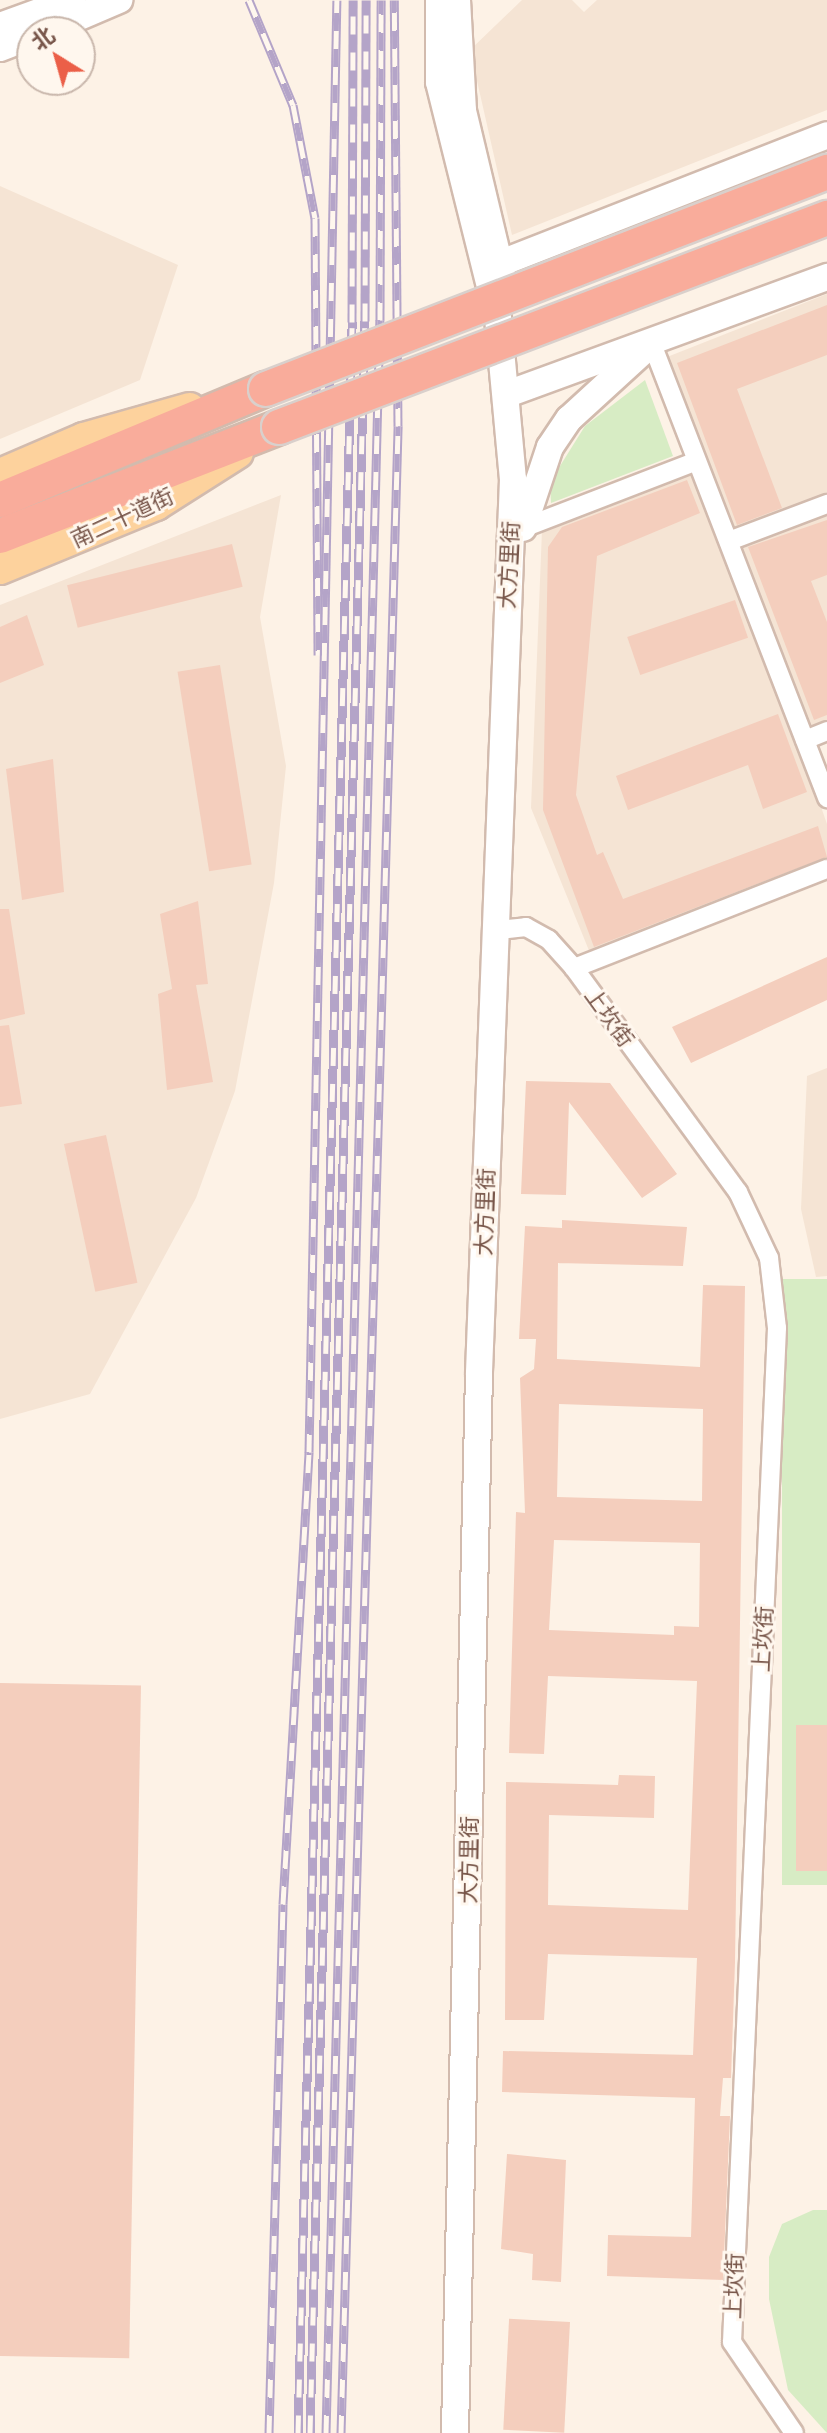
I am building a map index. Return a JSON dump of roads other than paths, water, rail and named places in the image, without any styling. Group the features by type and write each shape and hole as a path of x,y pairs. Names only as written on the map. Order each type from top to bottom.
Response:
{"highway":[{"path":"0,500 266,389 827,172"},
{"path":"0,536 827,218"}],"main road":[{"path":"0,26 72,0"},
{"path":"82,16 119,0"},
{"name":"大方里街","path":"439,0 447,130 515,391 481,1311 455,2433"},
{"name":"大方里街","path":"457,0 461,98 501,263 515,391 523,528 508,929 466,2433"},
{"path":"501,263 827,135"},
{"path":"515,391 652,344 827,277"},
{"path":"523,528 550,447 569,419 652,344"},
{"path":"0,474 84,438 266,389"},
{"name":"南二十道街","path":"0,569 156,505 279,427"}],"street":[{"path":"652,344 827,798"},
{"path":"523,528 697,461"},
{"path":"729,541 827,504"},
{"path":"805,740 827,731"},
{"path":"574,968 827,869"},
{"name":"上坎街","path":"508,929 526,927 549,940 574,968 738,1192 769,1258 777,1328 732,2342 794,2433"}],"railway":[{"path":"249,0 293,105 315,218 318,655"},
{"path":"269,2433 283,1904 309,1452 337,0"},
{"path":"298,2433 352,322 353,0"},
{"path":"310,2433 365,321 366,0"},
{"path":"326,2433 380,320 381,0"},
{"path":"341,2433 398,426 394,0"}]}
